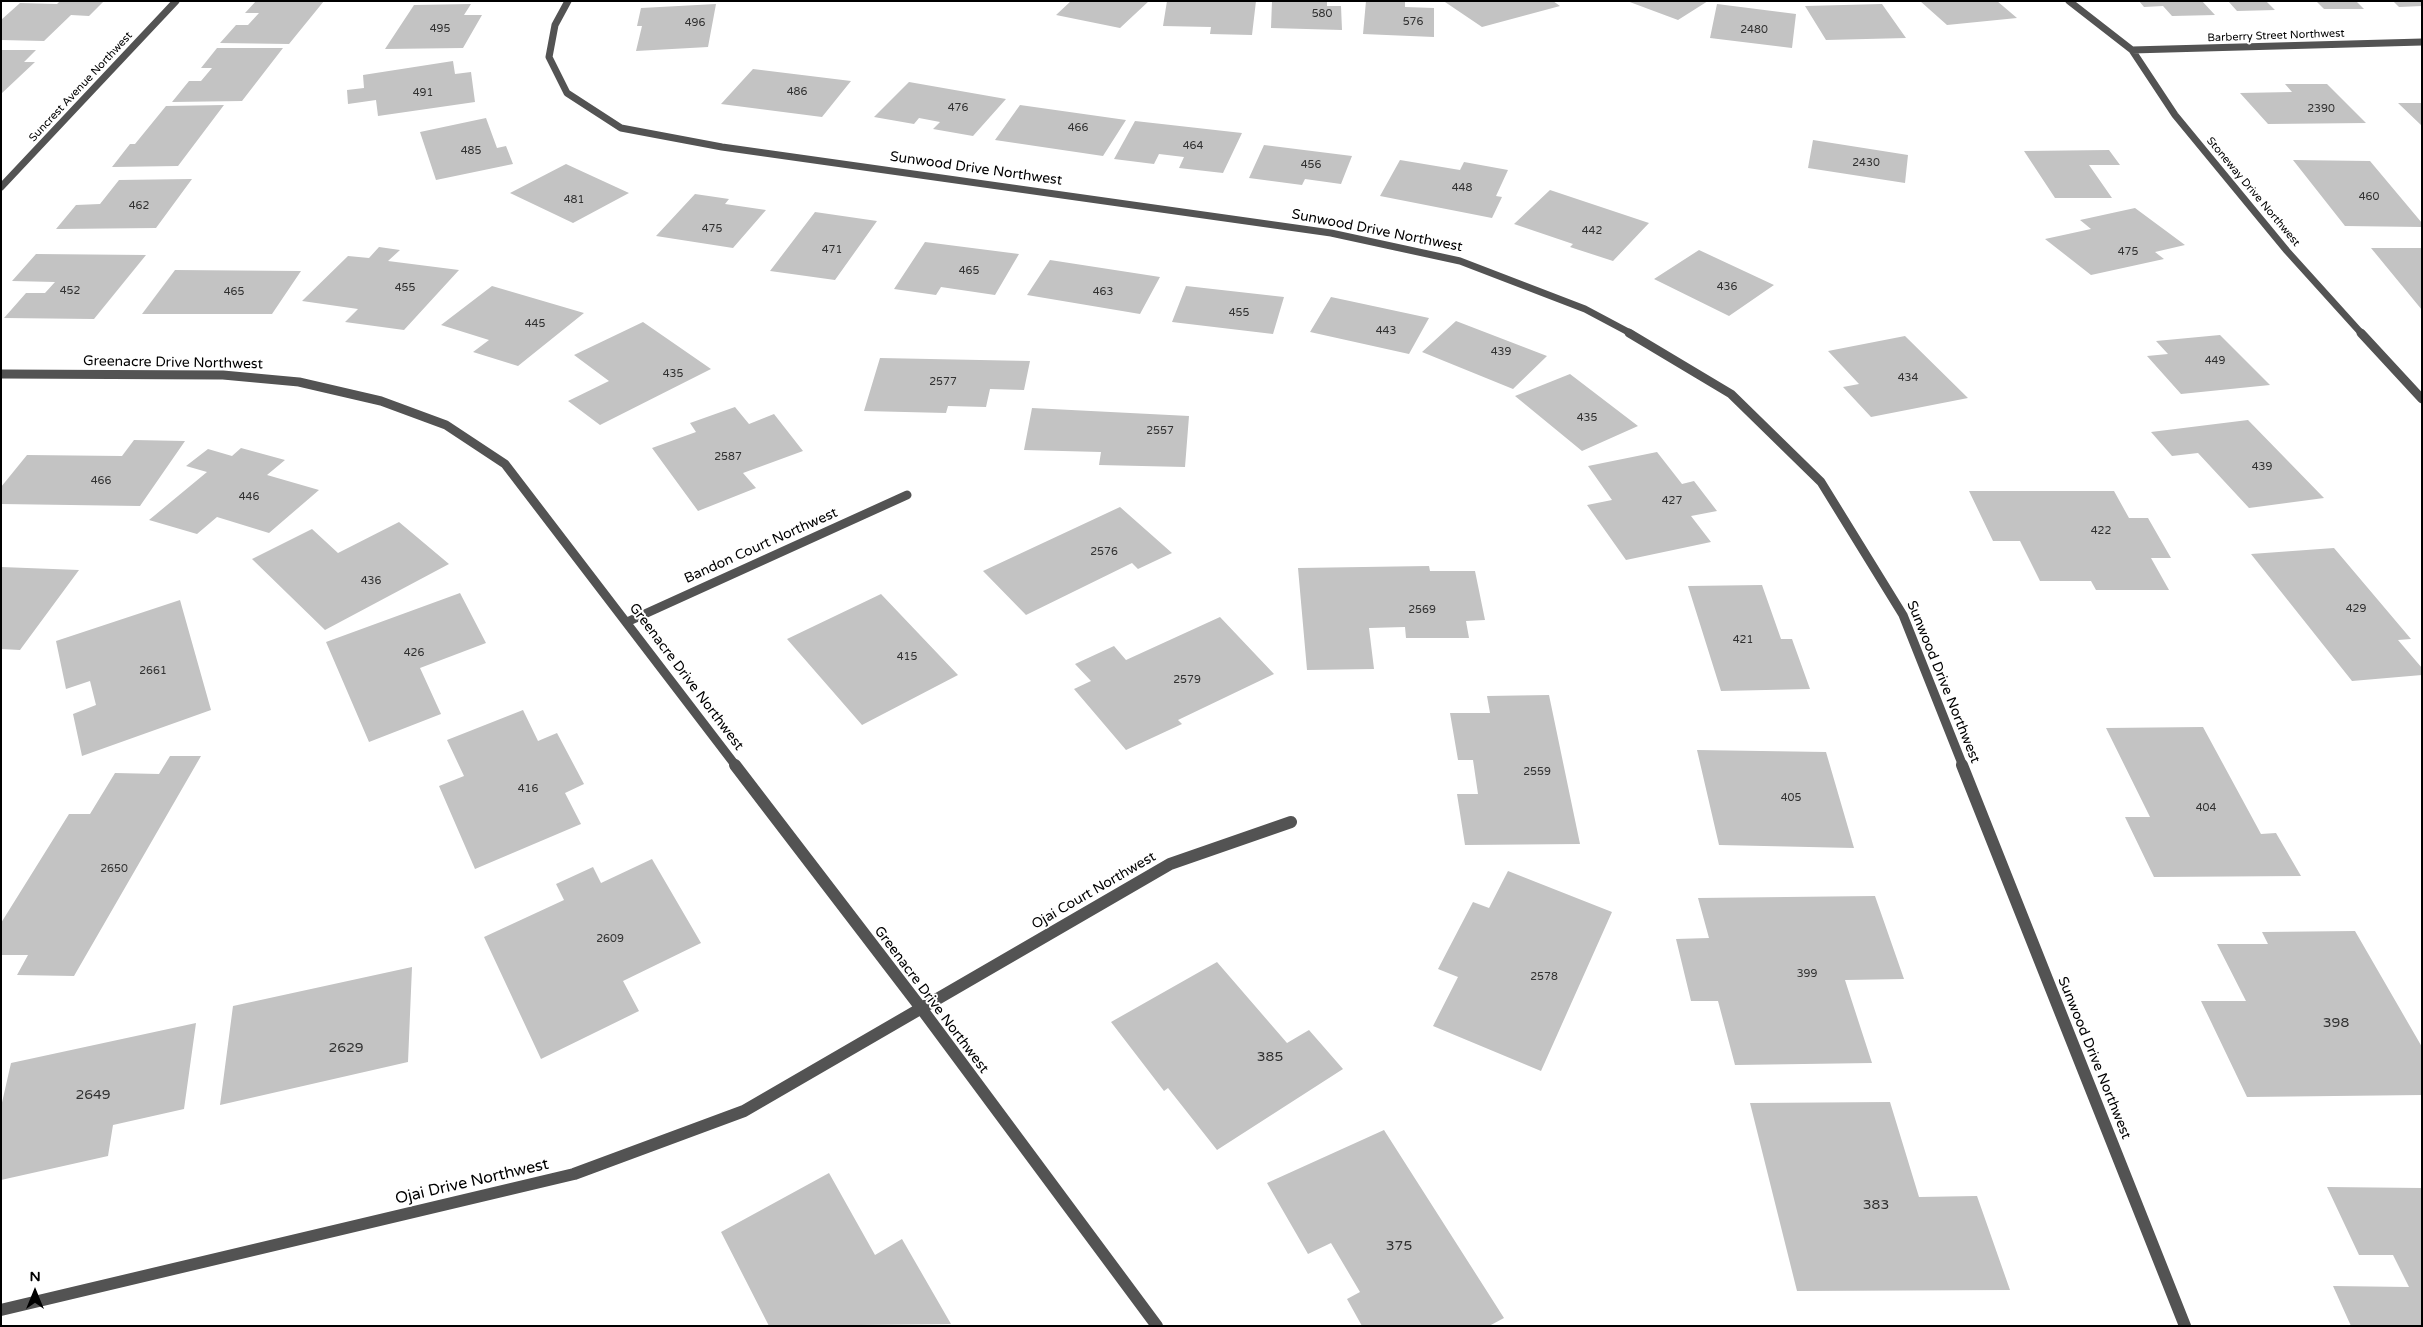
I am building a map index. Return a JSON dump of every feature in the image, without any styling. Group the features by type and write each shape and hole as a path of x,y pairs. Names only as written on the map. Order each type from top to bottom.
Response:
{"street":[{"name":"Suncrest Avenue Northwest","path":"1,187 176,1"},
{"name":"Sunwood Drive Northwest","path":"568,1 555,25 549,57 567,92 621,128 722,147 1331,233 1460,261 1585,309 1651,344 1731,394 1821,482 1903,615 2185,1326"},
{"name":"Stoneway Drive Northwest","path":"2069,1 2132,50 2174,115 2286,251 2422,399"},
{"name":"Barberry Street Northwest","path":"2132,50 2422,42"},
{"name":"Greenacre Drive Northwest","path":"1,374 223,375 299,382 381,401 446,425 505,464 921,1008 1158,1326"},
{"name":"Bandon Court Northwest","path":"626,622 907,495"},
{"name":"Ojai Court Northwest","path":"921,1008 1170,864 1291,822"},
{"name":"Ojai Drive Northwest","path":"1,1310 574,1174 744,1111 921,1008"}],"building":[{"path":"60,1 104,1 89,16 71,15 44,41 1,40 1,20 20,3 57,4"},
{"path":"256,1 324,1 289,44 220,43 236,25 248,25 259,13 245,13"},
{"path":"1071,1 1149,1 1120,28 1056,15"},
{"path":"1167,1 1256,1 1252,35 1210,34 1211,27 1163,26"},
{"path":"1272,1 1327,1 1327,6 1341,6 1342,30 1271,28"},
{"path":"1366,1 1405,1 1405,7 1434,8 1434,37 1363,34"},
{"path":"1553,1 1560,6 1482,27 1445,2"},
{"path":"1627,1 1708,1 1678,20"},
{"path":"1920,1 1997,1 2017,18 1947,25"},
{"path":"2139,1 2202,1 2215,15 2172,16 2163,6 2144,7"},
{"path":"2228,1 2266,1 2275,10 2237,11"},
{"path":"2316,1 2356,1 2364,9 2324,9"},
{"path":"2393,1 2422,1 2422,6 2399,7"},
{"path":"471,4 464,15 482,15 463,48 385,49 414,5"},
{"path":"716,4 708,47 636,51 642,26 637,26 641,8"},
{"path":"1717,4 1796,14 1792,48 1710,38"},
{"path":"1882,4 1906,38 1826,40 1805,6"},
{"path":"217,48 283,48 242,101 172,102 189,81 201,81 212,68 201,68"},
{"path":"1,50 36,50 24,62 35,62 1,94"},
{"path":"453,61 455,74 471,72 475,102 378,116 376,100 348,104 347,90 364,88 363,75"},
{"path":"753,69 851,81 822,117 721,104"},
{"path":"909,82 1006,99 973,136 933,129 940,122 919,118 914,124 874,117"},
{"path":"2285,84 2327,84 2366,123 2268,124 2240,93 2292,92"},
{"path":"2398,103 2422,103 2422,126"},
{"path":"224,105 178,166 112,167 130,144 135,144 166,106"},
{"path":"1020,105 1126,120 1103,156 995,140"},
{"path":"486,118 497,148 506,146 513,164 436,180 420,132"},
{"path":"1135,121 1242,133 1223,173 1179,168 1184,157 1159,154 1154,164 1114,159"},
{"path":"1813,140 1908,155 1905,183 1808,168"},
{"path":"1264,145 1352,156 1341,184 1305,179 1302,185 1249,178"},
{"path":"2109,150 2120,165 2089,165 2112,198 2055,198 2024,151"},
{"path":"1400,160 1460,170 1464,162 1508,170 1496,196 1502,197 1492,218 1380,196"},
{"path":"2293,160 2370,161 2422,223 2422,227 2345,226"},
{"path":"566,164 629,193 573,223 510,193"},
{"path":"192,179 156,228 56,229 76,205 100,204 119,180"},
{"path":"1550,190 1649,223 1613,261 1570,247 1573,244 1514,224"},
{"path":"695,194 729,199 725,204 766,210 733,248 656,236"},
{"path":"2135,208 2185,245 2155,252 2164,259 2091,275 2045,239 2091,229 2080,220"},
{"path":"815,212 877,221 835,280 770,271"},
{"path":"925,242 1019,254 995,295 941,287 936,295 894,289"},
{"path":"379,247 400,250 388,261 459,270 404,330 345,322 358,309 302,301 348,256 369,258"},
{"path":"2371,248 2422,248 2422,310"},
{"path":"1699,250 1774,285 1729,316 1654,279"},
{"path":"36,254 146,255 94,319 4,318 26,293 45,293 55,282 12,281"},
{"path":"1050,260 1160,277 1140,314 1027,295"},
{"path":"175,270 301,271 272,314 142,314"},
{"path":"492,286 584,313 518,366 473,352 489,340 441,325"},
{"path":"1186,286 1284,297 1273,334 1172,322"},
{"path":"1331,297 1429,318 1409,354 1310,332"},
{"path":"1456,321 1547,356 1513,389 1422,352"},
{"path":"643,322 711,369 600,425 568,401 609,381 574,355"},
{"path":"2220,335 2270,385 2181,394 2147,356 2168,354 2156,341"},
{"path":"1905,336 1968,398 1871,417 1843,387 1859,384 1828,351"},
{"path":"880,358 1030,361 1024,390 990,389 986,407 948,406 946,413 864,411"},
{"path":"1570,374 1638,426 1582,451 1515,396"},
{"path":"735,407 749,424 774,414 803,451 743,473 756,488 698,511 652,448 696,432 690,423"},
{"path":"1032,408 1189,416 1185,467 1099,465 1101,452 1024,450"},
{"path":"2248,420 2324,498 2249,508 2198,453 2172,456 2151,432"},
{"path":"134,440 185,441 140,506 1,504 1,487 27,455 122,456"},
{"path":"241,448 285,460 267,475 319,490 269,533 217,517 197,534 149,520 207,472 186,466 208,449 232,456"},
{"path":"1657,452 1682,484 1694,481 1717,511 1691,516 1711,542 1626,560 1587,505 1612,500 1588,466"},
{"path":"1969,491 2114,491 2129,518 2148,518 2171,558 2151,558 2169,590 2096,590 2091,581 2040,581 2020,541 1993,541"},
{"path":"1120,507 1172,553 1138,569 1132,563 1026,615 983,571"},
{"path":"399,522 449,564 325,630 252,559 312,529 338,553"},
{"path":"2334,548 2411,639 2398,640 2422,668 2422,675 2352,681 2251,554"},
{"path":"1429,566 1430,571 1475,571 1485,620 1466,621 1469,638 1406,638 1405,627 1369,628 1374,669 1307,670 1298,568"},
{"path":"1,567 79,570 20,650 1,649"},
{"path":"1762,585 1781,639 1792,639 1810,689 1721,691 1688,586"},
{"path":"460,593 486,643 420,668 441,714 369,742 326,642"},
{"path":"881,594 958,675 862,725 787,639"},
{"path":"180,600 211,710 82,756 73,714 96,705 90,681 66,689 56,641"},
{"path":"1220,617 1274,674 1178,720 1182,724 1126,750 1074,689 1091,681 1075,664 1114,646 1126,660"},
{"path":"1549,695 1580,844 1465,845 1457,794 1478,794 1473,760 1458,760 1450,713 1490,713 1487,696"},
{"path":"523,710 538,741 557,733 584,784 565,793 581,824 475,869 439,786 464,776 447,740"},
{"path":"2203,727 2261,834 2276,833 2301,876 2154,877 2125,817 2150,817 2106,728"},
{"path":"1697,750 1826,752 1854,848 1719,845"},
{"path":"170,756 201,756 74,976 17,975 28,955 1,955 1,923 69,814 90,814 115,773 159,774"},
{"path":"652,859 701,943 623,981 639,1011 541,1059 484,937 564,900 556,884 593,867 601,883"},
{"path":"1508,871 1612,912 1541,1071 1433,1026 1458,977 1438,969 1473,902 1489,908"},
{"path":"1875,896 1904,979 1845,980 1872,1063 1735,1065 1718,1001 1691,1001 1676,939 1709,938 1698,898"},
{"path":"2355,931 2422,1047 2422,1095 2247,1097 2201,1001 2246,1001 2217,944 2268,944 2262,932"},
{"path":"1217,962 1287,1043 1309,1030 1343,1069 1217,1150 1168,1088 1164,1091 1111,1022"},
{"path":"412,967 408,1062 220,1105 233,1006"},
{"path":"196,1023 184,1109 113,1125 108,1156 1,1180 1,1107 11,1063"},
{"path":"1890,1102 1919,1197 1977,1196 2010,1290 1797,1291 1750,1103"},
{"path":"1384,1130 1504,1318 1489,1326 1362,1326 1347,1299 1360,1292 1331,1243 1308,1254 1267,1183"},
{"path":"829,1173 875,1255 902,1239 951,1324 769,1326 721,1232"},
{"path":"2327,1187 2422,1188 2422,1326 2351,1326 2333,1286 2409,1287 2393,1255 2359,1255"}]}
